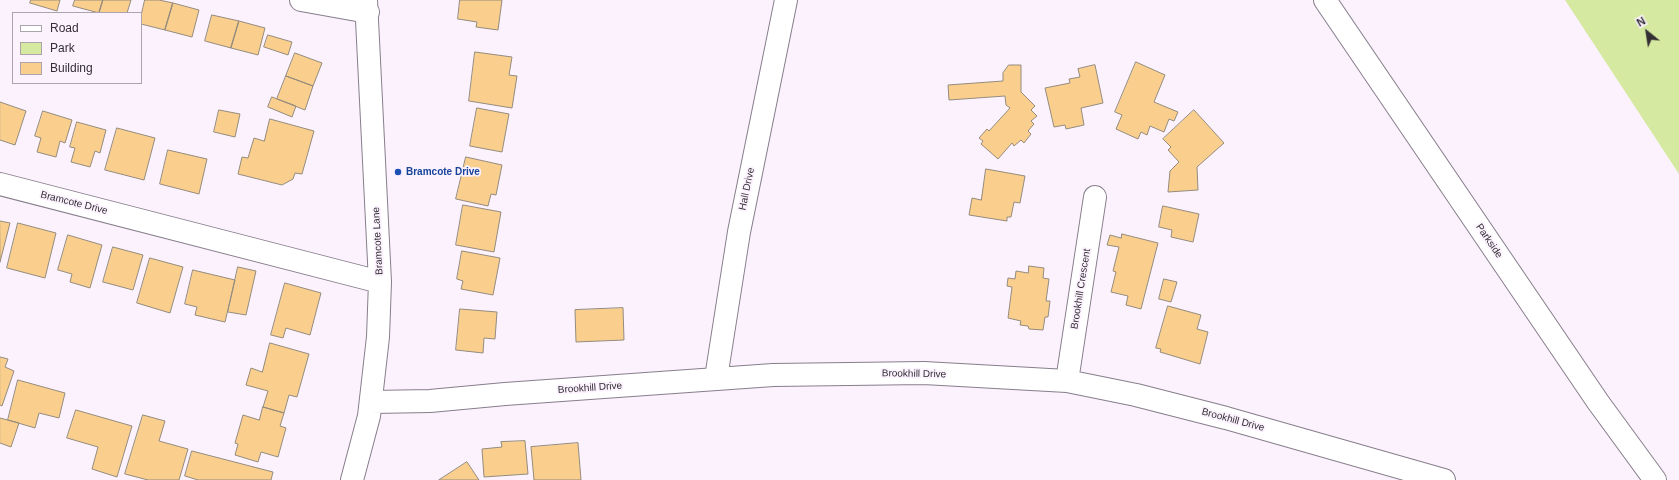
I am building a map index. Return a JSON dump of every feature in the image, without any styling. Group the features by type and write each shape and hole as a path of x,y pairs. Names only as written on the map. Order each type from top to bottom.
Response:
{"street":[{"path":"301,0 367,6"},
{"name":"Hall Drive","path":"716,378 739,232 786,0"},
{"name":"Parkside","path":"1325,0 1598,402 1655,480"},
{"name":"Bramcote Lane","path":"352,480 360,457 372,402 378,337 380,282 367,6"},
{"name":"Bramcote Drive","path":"0,184 380,282"},
{"name":"Brookhill Crescent","path":"1067,381 1095,197"},
{"name":"Brookhill Drive","path":"372,402 430,401 716,378 773,375 924,373 1067,381 1136,395 1204,412 1444,480"}],"green space":[{"path":"1565,0 1679,0 1679,174"}],"building":[{"path":"31,0 60,0 57,11 30,3"},
{"path":"75,0 103,0 99,12 73,6"},
{"path":"103,0 131,0 127,12 99,12"},
{"path":"145,0 159,0 173,3 165,30 142,24 142,12"},
{"path":"460,0 502,0 498,30 476,27 477,22 458,19"},
{"path":"173,3 199,10 192,37 165,30"},
{"path":"212,15 239,21 231,48 205,41"},
{"path":"239,21 265,28 258,55 231,48"},
{"path":"268,35 292,42 288,55 264,47"},
{"path":"475,52 512,57 509,75 517,76 512,108 469,101"},
{"path":"295,53 322,63 313,86 286,76"},
{"path":"1136,62 1165,75 1154,102 1178,112 1174,121 1169,119 1164,132 1150,126 1147,135 1141,132 1138,139 1116,129 1122,115 1115,112"},
{"path":"1009,65 1021,65 1021,92 1035,106 1031,110 1037,116 1031,121 1034,124 1028,131 1031,134 1024,143 1021,140 1014,146 1012,143 998,159 981,144 983,141 979,138 987,129 989,131 1010,108 1006,105 1005,96 949,100 948,85 1003,81 1003,73"},
{"path":"1095,65 1103,103 1081,108 1084,125 1066,129 1065,125 1054,127 1045,88 1070,83 1069,79 1080,77 1078,69"},
{"path":"286,76 313,86 305,110 277,99"},
{"path":"272,97 296,106 292,117 268,107"},
{"path":"0,102 26,111 15,145 0,140"},
{"path":"477,108 509,114 502,152 470,146"},
{"path":"219,110 240,114 235,137 214,132"},
{"path":"1194,110 1224,143 1197,167 1198,190 1168,192 1170,171 1179,162 1168,150 1171,147 1163,139"},
{"path":"43,111 72,120 65,143 60,141 56,157 37,152 41,138 35,136"},
{"path":"270,119 314,131 302,174 295,173 293,179 282,185 238,174 242,157 248,158 254,138 264,141"},
{"path":"77,122 106,130 100,153 95,151 90,167 71,162 75,148 70,147"},
{"path":"117,128 155,138 144,180 105,170"},
{"path":"168,150 207,159 199,194 160,184"},
{"path":"466,157 502,165 496,195 491,194 488,206 456,199"},
{"path":"986,169 1025,176 1020,203 1014,202 1011,217 1007,217 1007,221 969,215 972,198 981,200"},
{"path":"463,205 501,212 494,252 456,245"},
{"path":"1163,206 1199,214 1193,242 1171,237 1172,230 1159,227"},
{"path":"0,221 10,223 0,262"},
{"path":"18,223 56,233 45,278 7,268"},
{"path":"1122,234 1158,243 1141,309 1126,305 1128,296 1111,292 1116,272 1113,271 1119,247 1107,245 1110,235 1121,238"},
{"path":"68,235 102,245 90,288 70,282 72,274 58,270"},
{"path":"113,247 143,255 133,290 103,282"},
{"path":"462,251 500,258 493,295 461,289 463,281 457,279"},
{"path":"150,258 183,267 170,313 137,303"},
{"path":"1029,266 1044,268 1043,278 1049,279 1046,301 1050,301 1048,317 1045,317 1043,330 1029,329 1028,326 1020,325 1021,321 1008,318 1012,287 1007,286 1008,278 1015,279 1016,271 1028,273"},
{"path":"238,267 256,271 246,315 228,312"},
{"path":"193,270 235,280 225,322 195,315 197,307 185,304"},
{"path":"1164,279 1177,282 1171,302 1159,299"},
{"path":"285,283 321,293 310,335 286,328 283,338 271,335"},
{"path":"1168,306 1201,315 1197,329 1208,332 1200,364 1160,352 1161,349 1156,348"},
{"path":"623,308 624,340 576,342 575,310"},
{"path":"460,309 497,312 495,339 484,338 483,353 456,350"},
{"path":"270,343 309,354 297,397 289,395 284,413 263,407 268,391 246,385 251,368 262,372"},
{"path":"0,357 8,359 5,367 14,371 2,406 0,405"},
{"path":"18,380 65,393 59,418 39,413 35,428 8,420"},
{"path":"263,407 284,413 280,426 286,428 278,457 261,452 258,462 235,455 238,444 235,443 243,415 259,420"},
{"path":"76,410 132,426 117,477 92,469 98,447 67,438"},
{"path":"143,415 165,421 159,441 188,449 179,480 148,480 125,474"},
{"path":"0,418 19,423 11,447 0,443"},
{"path":"525,441 528,474 484,477 482,449 502,447 501,442"},
{"path":"578,443 581,480 534,480 531,447"},
{"path":"192,451 273,472 271,480 198,480 185,476"},
{"path":"467,462 479,480 439,480"}],"place":[{"name":"Bramcote Drive","path":"398,172"}]}
